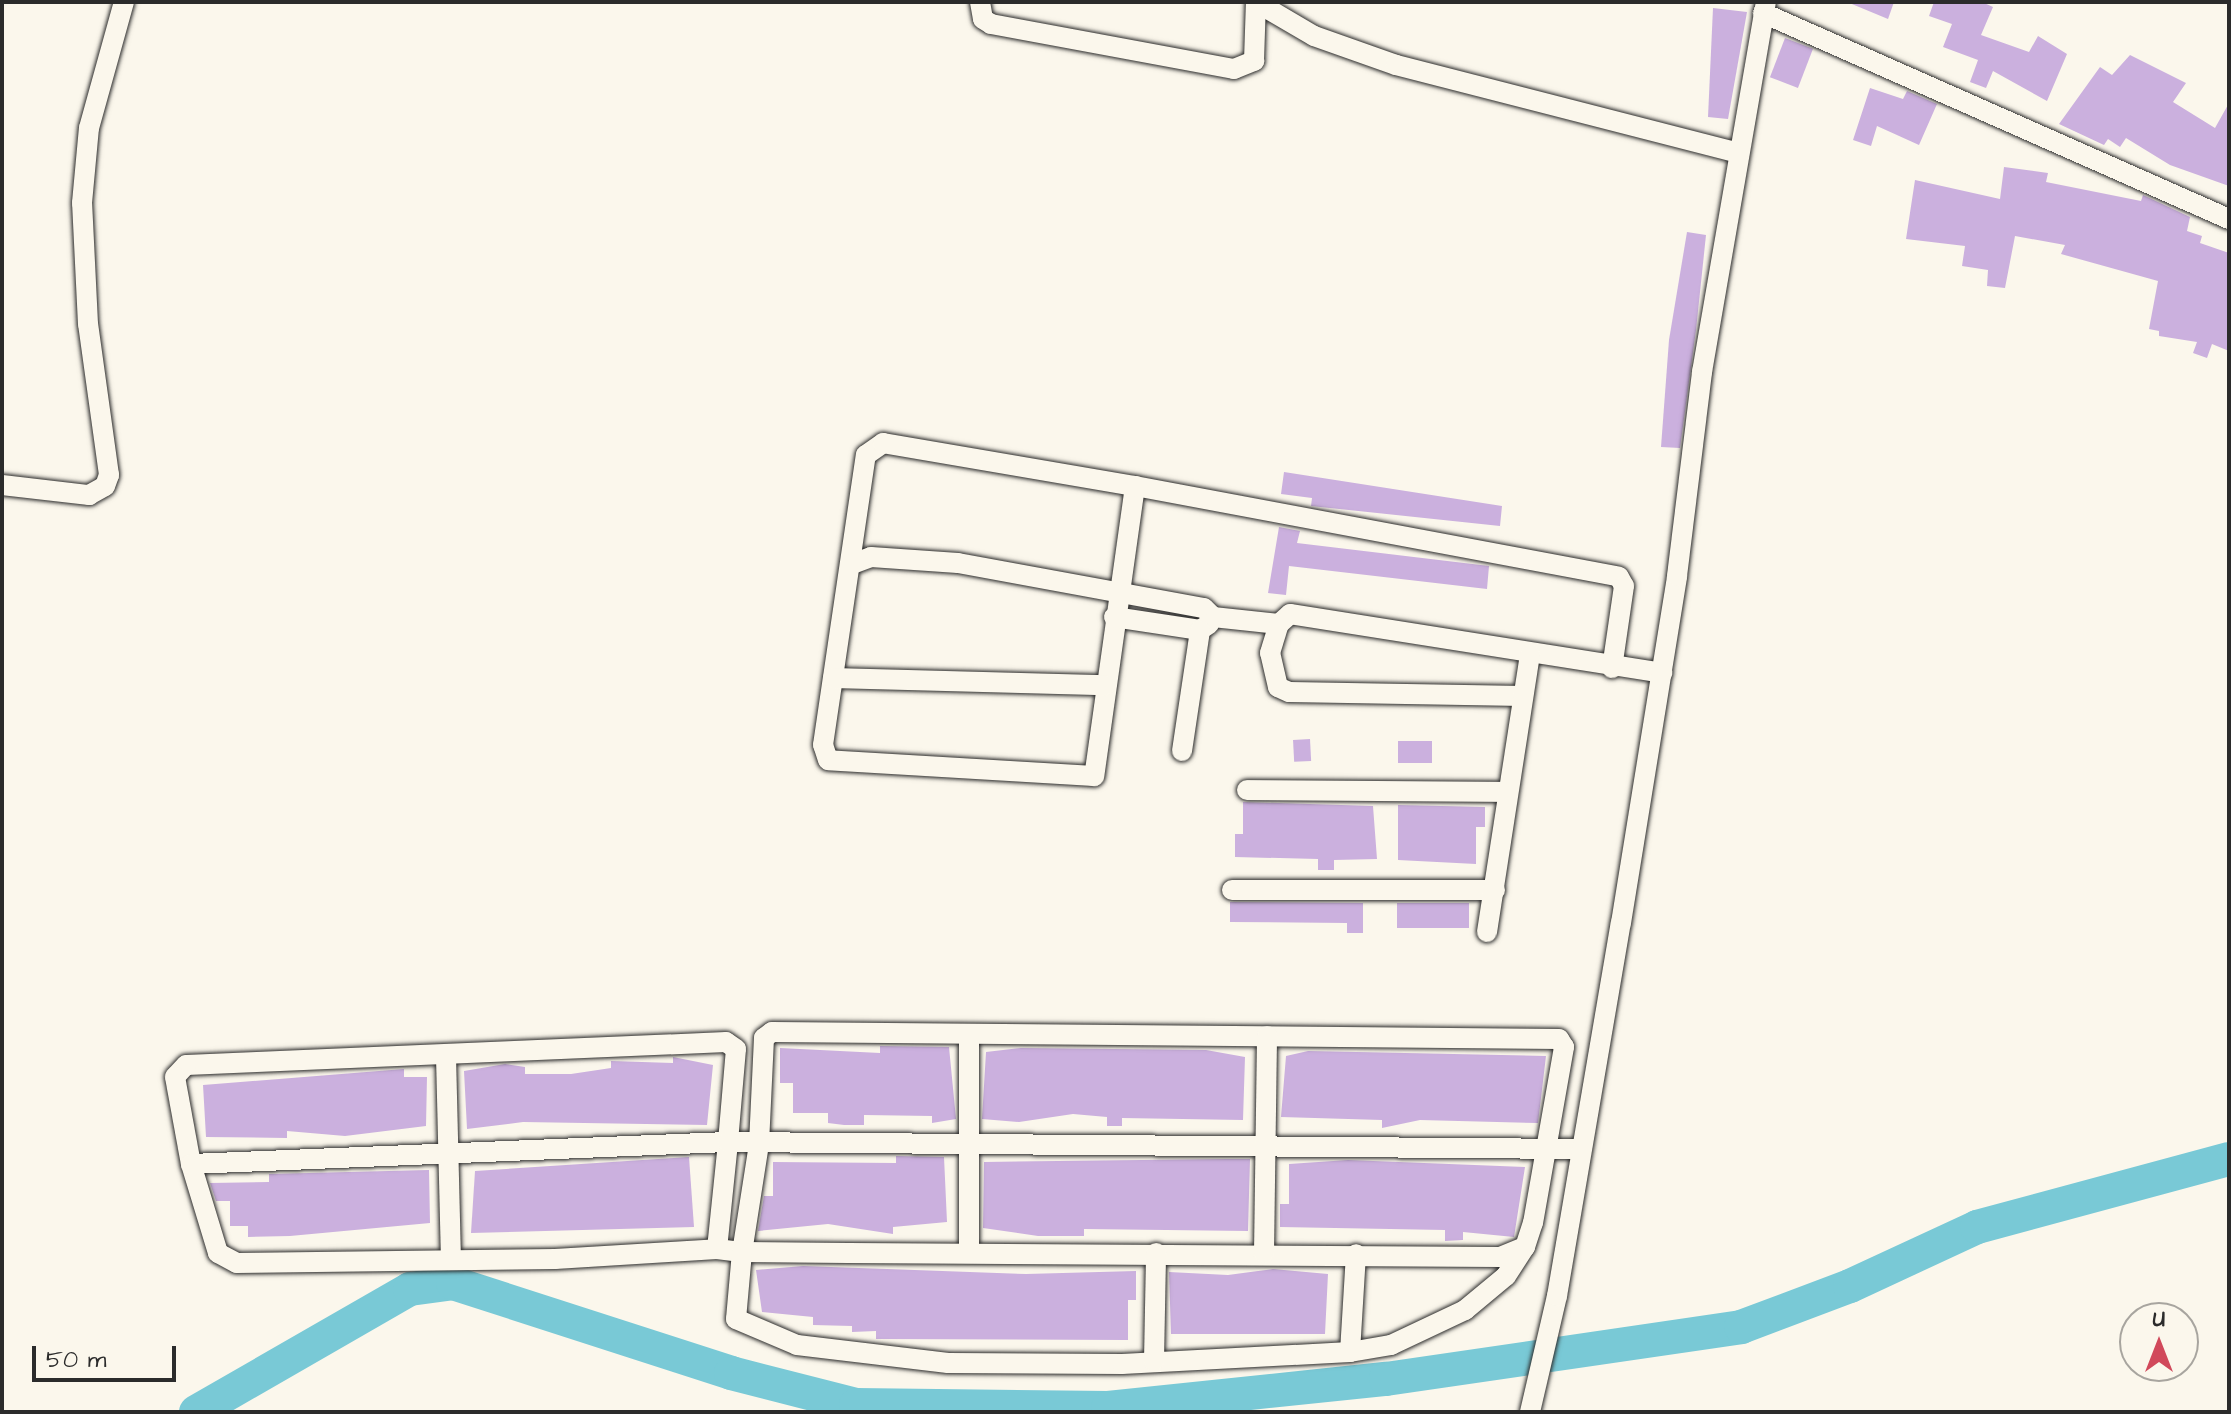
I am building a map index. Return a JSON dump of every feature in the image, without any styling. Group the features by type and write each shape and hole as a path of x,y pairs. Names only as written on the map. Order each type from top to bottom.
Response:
{"street":[{"path":"2,485 89,495 105,486 109,475 88,324 82,203 89,128 124,2"},
{"path":"980,2 983,19 991,24 1234,69 1254,61 1256,2 1314,36 1396,65 1738,153"},
{"path":"1533,1402 1557,1296 1662,673 1738,153 1764,8 2229,219"},
{"path":"1135,486 1114,617 1096,771 1088,779 837,765 823,745 866,455 883,443 1135,486 1292,521 1619,577 1624,586 1612,668"},
{"path":"852,564 871,557 958,563 1119,590 1204,608 1207,624 1182,751"},
{"path":"1523,696 1282,691 1270,653 1284,616 1303,616 1612,668 1662,673"},
{"path":"1114,617 1207,624 1279,624"},
{"path":"1487,932 1530,654"},
{"path":"833,678 1105,685"},
{"path":"1247,790 1508,792"},
{"path":"1232,890 1495,890"},
{"path":"767,1034 969,1036 1559,1039 1564,1047 1525,1247 1506,1276 1465,1310 1391,1345 1350,1352 1154,1361 948,1363 797,1345 738,1323 742,1252 759,1144 767,1034"},
{"path":"969,1036 969,1250"},
{"path":"1264,1253 1267,1036"},
{"path":"717,1249 736,1049 726,1042 186,1065 175,1077 191,1164 218,1253 226,1260 555,1259 717,1249 742,1252 969,1250 1500,1257 1525,1247"},
{"path":"446,1056 454,1156 451,1257"},
{"path":"191,1164 454,1156 728,1142 1581,1149"},
{"path":"1154,1361 1156,1253"},
{"path":"1350,1352 1356,1254"}],"building":[{"path":"1847,2 1894,2 1888,19"},
{"path":"1934,2 1982,2 1993,7 1981,35 2029,52 2038,36 2067,54 2047,101 1993,71 1986,88 1970,82 1978,60 1943,47 1952,24 1929,16"},
{"path":"1713,8 1747,12 1728,119 1708,117"},
{"path":"1785,38 1813,49 1798,88 1770,77"},
{"path":"2130,55 2186,83 2173,102 2215,128 2229,103 2229,186 2170,165 2126,138 2120,147 2108,139 2104,145 2059,124 2100,67 2112,75"},
{"path":"1870,88 1903,99 1907,91 1937,104 1919,145 1877,126 1871,146 1853,140"},
{"path":"2004,167 2048,173 2046,182 2141,201 2143,195 2190,217 2187,231 2202,236 2200,243 2229,253 2229,351 2212,344 2207,358 2193,353 2197,342 2159,336 2159,331 2149,329 2158,281 2061,254 2065,245 2015,236 2005,288 1987,286 1988,270 1962,266 1965,246 1906,239 1915,180 2000,199"},
{"path":"1687,232 1706,235 1696,330 1680,448 1661,447 1669,340"},
{"path":"1284,472 1502,506 1500,526 1311,506 1312,498 1281,494"},
{"path":"1279,527 1300,531 1297,543 1489,566 1487,589 1289,566 1286,595 1268,593"},
{"path":"1310,739 1311,761 1294,762 1293,740"},
{"path":"1398,741 1432,741 1432,763 1398,763"},
{"path":"1243,802 1373,806 1377,859 1334,860 1334,870 1318,870 1318,859 1235,857 1235,834 1243,834"},
{"path":"1398,805 1485,807 1485,827 1476,827 1476,864 1398,860"},
{"path":"1230,902 1363,903 1363,933 1347,933 1347,923 1230,922"},
{"path":"1397,903 1469,903 1469,928 1397,928"},
{"path":"880,1046 949,1047 956,1119 932,1123 932,1116 864,1115 864,1125 844,1125 828,1123 828,1113 793,1113 793,1083 780,1083 780,1048 880,1053"},
{"path":"1021,1048 1206,1050 1245,1057 1243,1120 1122,1118 1122,1126 1107,1126 1107,1117 1073,1114 1019,1122 982,1119 986,1052"},
{"path":"1308,1051 1546,1056 1538,1123 1420,1120 1382,1128 1382,1120 1281,1117 1286,1056"},
{"path":"673,1057 713,1065 707,1125 523,1122 467,1129 464,1071 505,1064 525,1067 525,1074 571,1074 611,1068 611,1061 673,1063"},
{"path":"404,1069 404,1077 427,1077 426,1126 345,1136 287,1131 287,1138 206,1137 203,1085"},
{"path":"896,1156 944,1157 947,1222 893,1227 893,1234 828,1224 758,1231 764,1196 773,1196 773,1162 896,1163"},
{"path":"689,1157 694,1227 471,1233 475,1171"},
{"path":"1250,1159 1248,1231 1084,1229 1084,1236 1038,1236 983,1228 984,1162"},
{"path":"1348,1160 1525,1167 1514,1237 1463,1232 1463,1240 1445,1241 1445,1230 1280,1227 1280,1204 1289,1204 1289,1164"},
{"path":"429,1170 430,1223 290,1236 248,1237 248,1226 230,1226 230,1201 216,1201 210,1183 269,1182 269,1174"},
{"path":"803,1266 1026,1274 1136,1271 1136,1300 1128,1300 1128,1340 876,1339 876,1331 852,1332 852,1326 813,1325 813,1317 762,1312 756,1270"},
{"path":"1273,1269 1328,1274 1325,1334 1171,1334 1169,1272 1228,1275"}],"waterway":[{"path":"196,1412 410,1289 453,1283 731,1373 856,1405 1108,1408 1386,1379 1741,1327 1850,1286 1977,1227 2229,1159"}]}
